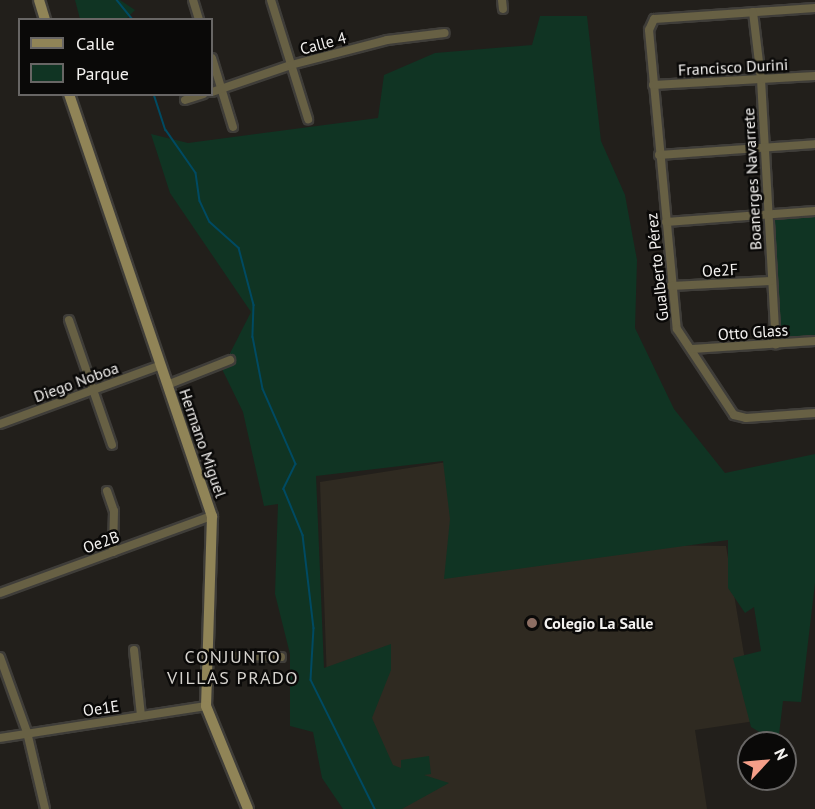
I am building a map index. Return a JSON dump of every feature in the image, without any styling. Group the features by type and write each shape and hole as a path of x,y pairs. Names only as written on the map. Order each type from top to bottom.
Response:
{"street":[{"path":"39,0 44,18"},
{"path":"193,0 198,18"},
{"path":"271,0 308,119"},
{"path":"502,0 503,9"},
{"path":"753,12 815,8"},
{"name":"Gualberto Pérez","path":"753,12 654,19 649,30 675,321 734,415 746,418 815,413"},
{"name":"Boanerges Navarrete","path":"753,12 761,79 776,345"},
{"name":"Calle 4","path":"213,92 291,65 387,40 445,33"},
{"path":"213,61 233,127"},
{"name":"Francisco Durini","path":"653,85 815,76"},
{"name":"Hermano Miguel","path":"70,96 212,516 206,706 248,809"},
{"path":"185,100 197,96"},
{"path":"659,154 815,144"},
{"path":"666,222 815,211"},
{"name":"Oe2F","path":"671,286 771,281"},
{"path":"69,320 112,445"},
{"name":"Otto Glass","path":"692,349 815,341"},
{"path":"167,385 230,360"},
{"name":"Diego Noboa","path":"0,424 161,365"},
{"path":"106,491 114,511 113,552"},
{"name":"Oe2B","path":"0,593 212,516"},
{"path":"134,650 141,716"},
{"path":"208,655 280,657"},
{"path":"0,657 27,732 45,809"},
{"name":"Oe1E","path":"0,738 206,706"}],"shaded area":[{"name":"Colegio La Salle","path":"466,459 646,545 726,546 755,721 695,730 707,809 387,809 327,682 320,482"}],"green space":[{"path":"75,0 120,0 135,10 127,18 80,18"},
{"path":"540,16 587,16 601,141 625,195 637,260 635,328 674,409 725,473 815,454 815,583 801,702 783,701 779,731 758,731 751,727 733,658 761,651 754,607 745,613 728,588 728,540 444,579 450,519 443,461 316,476 324,668 391,644 391,670 372,718 393,765 401,768 401,760 429,756 431,774 424,775 449,783 402,809 343,809 322,778 313,732 290,726 290,654 275,594 278,504 264,506 243,412 222,369 251,312 170,193 151,134 188,143 378,118 384,75 435,53 532,45"},
{"path":"815,211 815,340 779,342 767,213"}],"waterway":[{"path":"117,0 131,18"},
{"path":"155,96 166,130 196,173 200,201 210,222 239,248 254,305 253,337 263,389 296,464 284,489 303,535 314,628 311,680 375,809"}],"place":[{"name":"Colegio La Salle","path":"532,623"}],"district":[{"name":"CONJUNTO VILLAS PRADO","path":"233,668"}]}
